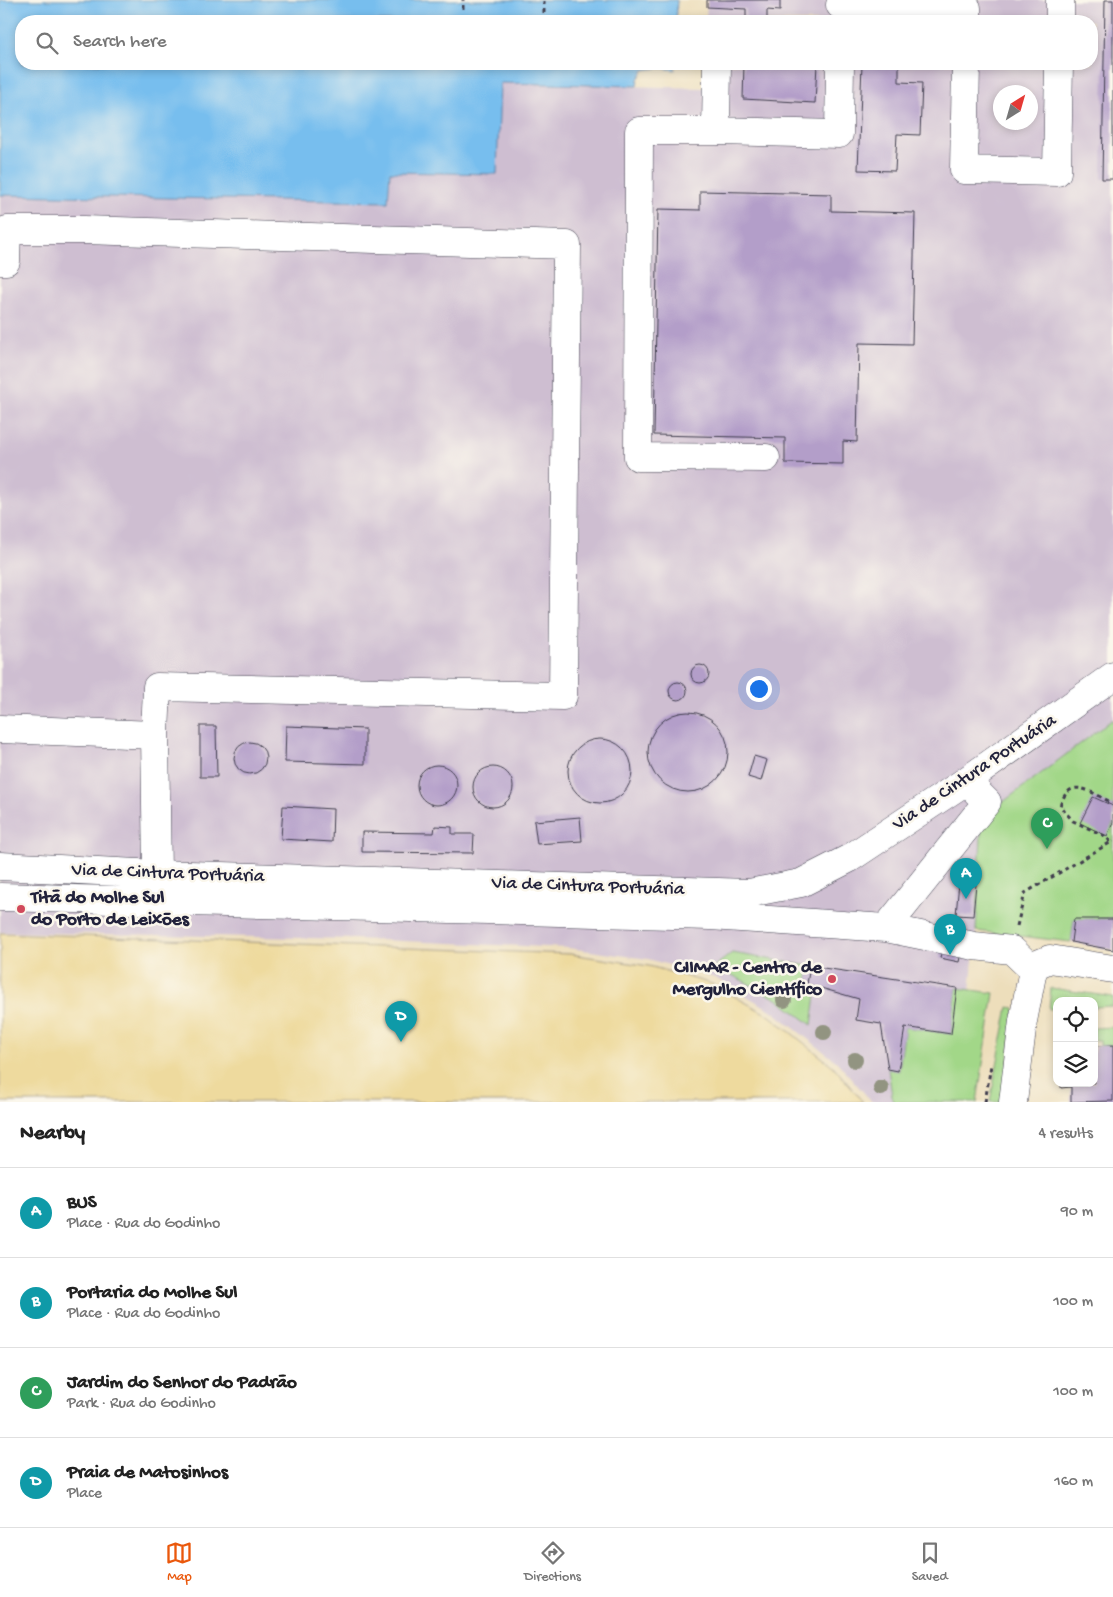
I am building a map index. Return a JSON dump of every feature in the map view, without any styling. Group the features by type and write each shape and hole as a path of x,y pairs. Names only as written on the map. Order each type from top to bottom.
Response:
{"street":[{"path":"1060,0 1060,15"},
{"path":"840,9 909,3 967,10"},
{"path":"716,131 717,70"},
{"path":"766,458 638,457 640,131 839,134 840,70"},
{"path":"966,70 964,170 1057,172 1059,70"},
{"path":"0,261 6,261 8,230 84,230 567,244 563,696 157,687 155,735 157,874"},
{"name":"Via de Cintura Portuária","path":"0,866 157,874 749,893 801,883 850,858 966,782 1113,676"},
{"path":"0,729 155,735"},
{"path":"886,928 987,802 966,782"},
{"path":"0,897 710,916 886,928 974,946 1012,950 1031,974"},
{"path":"1013,1102 1031,974 1038,964 1050,959 1113,969"}],"path":[{"path":"462,9 463,0"},
{"path":"544,0 544,15"},
{"path":"1012,950 1024,893 1111,842 1107,837 1073,821 1060,806 1064,794 1071,788 1082,788 1113,803"}],"shaded area":[{"path":"707,0 1113,0 1113,719 982,818 976,931 959,1102 872,1102 837,1062 771,1010 715,978 648,959 568,948 355,939 0,932 0,195 388,202 390,172 496,174 499,83 704,88 705,70 1098,70 1098,15 706,15"}],"green space":[{"path":"1113,719 1113,919 1074,919 1071,942 976,931 982,818"},
{"path":"732,953 810,966 807,984 817,987 812,1025 777,999 715,966"},
{"path":"957,988 994,993 977,1102 893,1102 888,1069 899,1071 905,1027 951,1034"},
{"path":"1051,988 1113,997 1113,1006 1098,1007 1098,997 1053,997 1053,1009 1049,1009"},
{"path":"1008,1007 1015,1008 1003,1102 990,1102"},
{"path":"1113,1027 1113,1045 1100,1046 1098,1028"}],"sand":[{"path":"0,933 570,954 649,966 712,984 770,1016 834,1067 863,1102 0,1102"}],"water":[{"path":"0,0 677,0 676,15 15,15 15,70 644,70 638,79 637,86 500,83 497,174 390,172 388,202 0,195"}],"building":[{"path":"707,0 780,0 780,11 767,10 767,15 746,15 746,9 707,7"},
{"path":"1105,0 1113,0 1113,179 1102,179"},
{"path":"744,70 817,70 815,103 743,99"},
{"path":"862,70 899,70 899,82 922,83 920,135 897,134 895,171 858,170"},
{"path":"700,191 831,194 831,211 915,213 912,344 859,343 857,442 843,441 843,464 785,463 785,438 654,435 658,209 700,210"},
{"path":"696,665 704,665 709,670 707,681 696,683 691,678 691,670"},
{"path":"674,682 682,682 687,687 685,698 674,700 669,695 669,687"},
{"path":"688,712 703,715 716,724 725,737 728,752 725,767 716,780 703,789 688,792 673,789 660,780 651,767 648,752 651,737 660,724 673,715"},
{"path":"200,726 216,726 217,777 200,777"},
{"path":"286,726 365,729 365,764 285,762"},
{"path":"600,739 618,745 626,753 632,771 626,789 618,797 600,803 582,797 574,789 568,771 574,753 582,745"},
{"path":"250,742 256,743 261,747 265,752 265,764 261,769 256,773 250,774 244,773 239,769 235,764 234,758 235,752 239,747 244,743"},
{"path":"754,756 767,760 761,781 748,777"},
{"path":"433,765 441,765 448,768 454,774 457,785 454,796 448,802 441,805 433,805 426,802 420,796 417,789 417,781 420,774 426,768"},
{"path":"489,767 497,767 504,770 510,776 513,787 510,798 504,804 497,807 489,807 482,804 476,798 473,791 473,783 476,776 482,770"},
{"path":"1093,797 1113,806 1113,823 1107,836 1080,823"},
{"path":"283,806 333,809 332,842 281,839"},
{"path":"580,817 582,841 537,844 534,821"},
{"path":"435,826 452,827 452,834 474,834 473,853 362,852 362,832 434,833"},
{"path":"959,882 976,884 973,916 956,915"},
{"path":"1074,919 1113,919 1113,950 1071,942"},
{"path":"942,949 961,952 959,962 940,958"},
{"path":"810,966 957,988 951,1034 905,1027 898,1071 888,1069 881,1024 856,1020 859,999 807,984"},
{"path":"1113,1045 1113,1101 1071,1102 1071,1087 1098,1087 1098,1046"}],"place":[{"name":"Jardim do Senhor do Padrão","path":"1047,849"},
{"name":"BUS","path":"966,899"},
{"name":"Titã do Molhe Sul do Porto de Leixões","path":"21,909"},
{"name":"Portaria do Molhe Sul","path":"950,955"},
{"name":"CIIMAR - Centro de Mergulho Científico","path":"832,979"},
{"name":"Praia de Matosinhos","path":"401,1042"}]}
